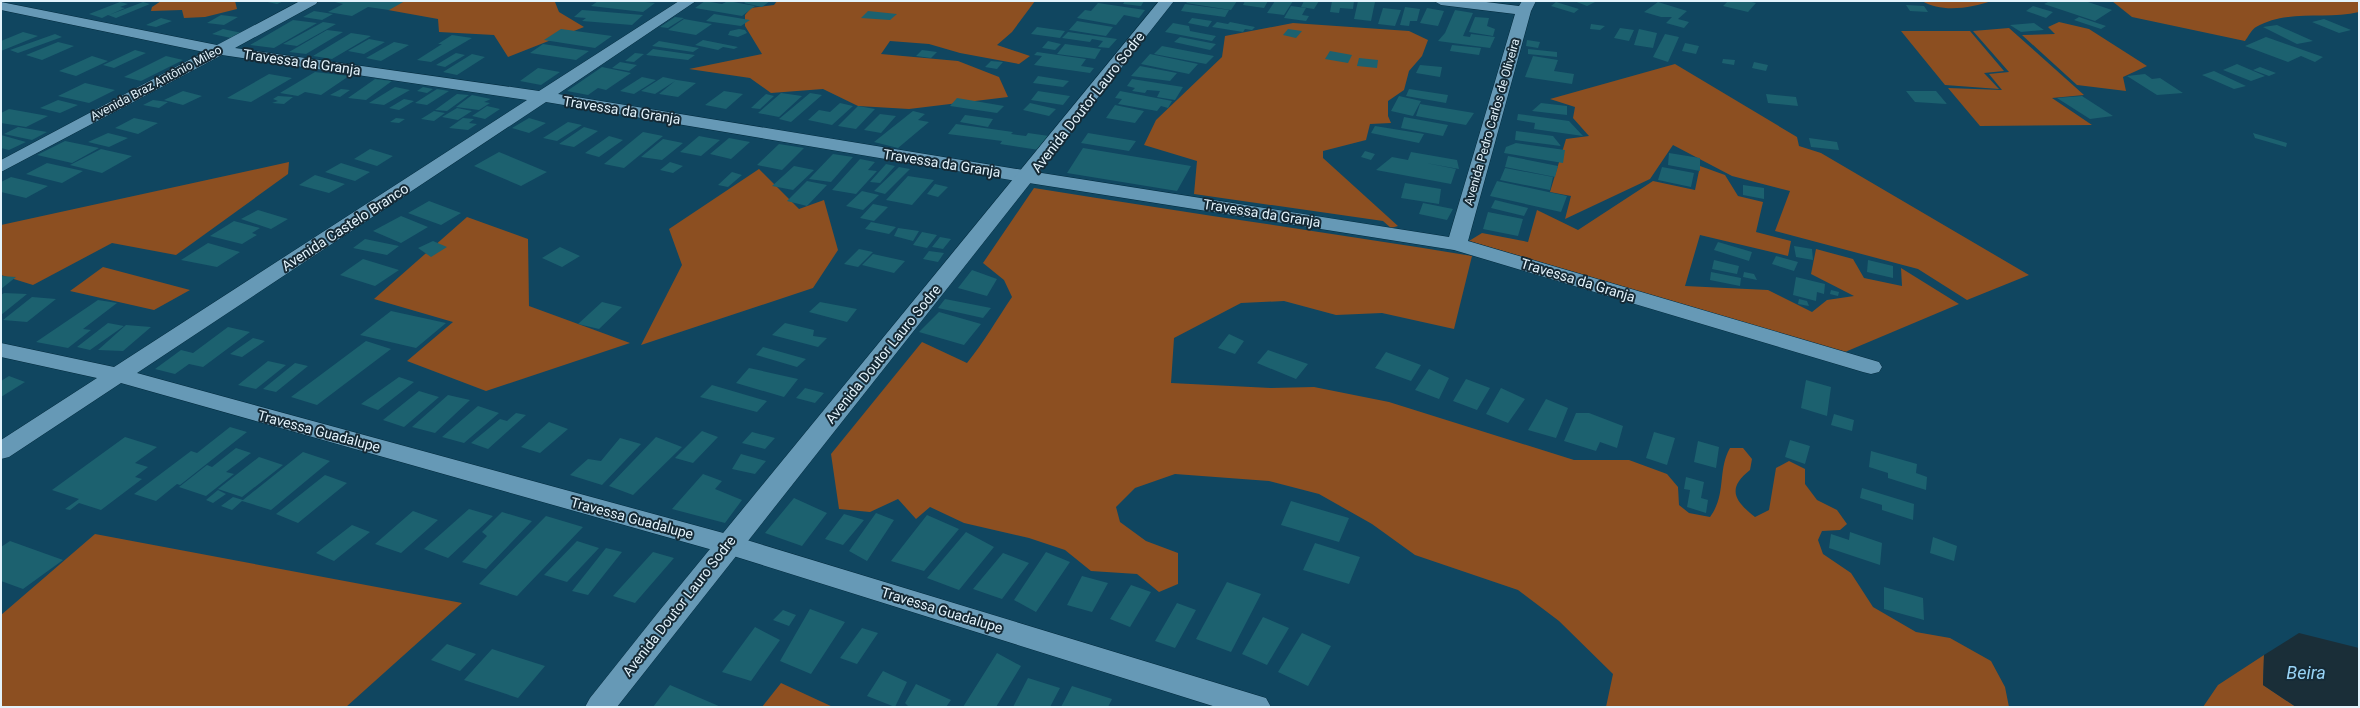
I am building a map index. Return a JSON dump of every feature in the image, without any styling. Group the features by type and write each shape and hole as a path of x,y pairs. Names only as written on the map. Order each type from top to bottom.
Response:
{"street":[{"path":"1,6 15,1"},
{"name":"Avenida Braz Antônio Mileo","path":"1,166 311,1"},
{"name":"Avenida Castelo Branco","path":"1,451 689,1"},
{"name":"Avenida Doutor Lauro Sodre","path":"600,707 727,544 1029,177 1167,1"},
{"path":"1441,1 1526,6"},
{"name":"Travessa da Granja","path":"1,6 218,50 544,97 1029,177 1457,244 1871,367"},
{"name":"Avenida Pedro Carlos de Oliveira","path":"1457,244 1526,6"},
{"name":"Travessa Guadalupe","path":"1,350 118,375 727,544 1256,707"}],"shaded area":[{"path":"161,1 235,1 237,9 205,17 184,18 182,10 151,11 152,7"},
{"path":"403,1 560,1 555,2 559,12 584,27 508,57 494,35 439,32 438,19 388,10"},
{"path":"777,1 1035,1 1012,32 997,45 1030,56 1019,64 960,53 929,44 890,41 881,54 958,61 999,77 1008,97 909,109 858,106 823,89 771,93 750,78 689,69 762,54 745,26 745,15 751,8 774,5"},
{"path":"1922,1 1991,1 1975,6 1947,8 1930,5"},
{"path":"2112,1 2359,1 2359,12 2281,18 2256,27 2245,41 2132,17"},
{"path":"2059,22 2089,29 2147,66 2123,77 2126,91 2077,85 2022,35 2055,34 2048,27"},
{"path":"1293,23 1409,31 1428,40 1422,56 1409,71 1404,90 1388,101 1388,116 1391,123 1370,124 1366,140 1323,151 1323,158 1398,226 1391,228 1383,221 1194,194 1197,161 1144,145 1156,120 1222,57 1225,36"},
{"path":"2009,28 2084,95 2052,98 2092,125 1980,126 1948,88 2002,90 1989,74 2009,72 1973,31"},
{"path":"1901,31 1970,31 2004,71 1984,73 1999,89 1945,85"},
{"path":"1675,64 1797,137 1799,146 1821,153 2029,275 1967,300 1918,269 1775,231 1790,191 1732,176 1673,145 1650,179 1565,219 1571,196 1550,192 1566,139 1589,136 1573,118 1575,107 1550,99"},
{"path":"289,162 288,174 176,255 112,243 33,285 1,275 1,225"},
{"path":"1700,166 1725,175 1738,196 1763,202 1756,232 1791,241 1788,256 1700,235 1685,286 1768,290 1812,312 1827,300 1854,296 1811,274 1816,249 1853,259 1864,278 1902,286 1901,268 1959,304 1845,352 1469,241 1482,233 1528,242 1537,210 1578,230 1653,181 1695,190"},
{"path":"759,169 799,209 824,200 838,250 813,288 641,345 682,265 669,229"},
{"path":"1034,188 1472,256 1454,329 1382,313 1336,315 1284,301 1241,303 1174,338 1171,383 1271,388 1314,387 1389,402 1574,460 1629,460 1667,474 1678,487 1679,505 1689,513 1710,517 1718,500 1724,465 1730,448 1743,448 1752,459 1750,470 1738,483 1736,495 1742,506 1755,517 1769,510 1776,468 1789,461 1805,469 1805,484 1817,500 1837,510 1847,524 1840,530 1822,531 1818,540 1823,554 1851,573 1873,607 1916,632 1950,638 1991,661 2005,687 2009,707 1606,707 1613,674 1559,621 1518,590 1415,555 1372,524 1319,494 1269,481 1175,474 1135,488 1116,507 1120,522 1146,541 1178,553 1178,584 1159,592 1137,574 1091,571 1065,550 1029,538 964,523 930,507 916,519 898,499 870,512 839,509 831,454 922,342 967,363 985,339 1012,297 1004,280 983,263"},
{"path":"467,217 528,239 529,306 630,343 486,391 407,361 453,322 374,299"},
{"path":"103,267 190,290 154,310 70,291"},
{"path":"95,534 462,603 346,707 1,707 1,615"},
{"path":"2264,655 2263,685 2296,707 2203,707 2218,685"},
{"path":"781,683 833,707 762,707"}],"water":[{"name":"Beira","path":"2299,633 2359,648 2359,707 2296,707 2263,685 2264,655"}],"building":[{"path":"263,1 284,1 277,4"},
{"path":"331,1 405,1 389,10 368,7 352,16 328,12 343,4"},
{"path":"598,1 636,1 655,3 643,12 591,6"},
{"path":"705,1 722,4 728,1 755,6 742,16 695,8"},
{"path":"747,1 770,1 762,7 744,3"},
{"path":"1125,1 1144,1 1141,6 1123,4"},
{"path":"1188,1 1237,1 1231,10 1186,3"},
{"path":"1245,1 1268,1 1264,8 1243,5"},
{"path":"1275,1 1293,1 1284,15 1267,13"},
{"path":"1304,1 1319,1 1314,9 1301,7"},
{"path":"1332,1 1354,1 1353,9 1340,8 1339,13 1330,12"},
{"path":"1358,1 1375,2 1371,21 1354,19"},
{"path":"1574,1 1597,1 1587,6"},
{"path":"1728,1 1747,1 1756,3 1748,12 1723,6"},
{"path":"2050,1 2085,1 2112,10 2095,21 2044,4"},
{"path":"120,2 128,4 120,7 125,8 109,15 143,2 150,4 116,18 108,15 102,18 89,14"},
{"path":"1556,2 1579,9 1574,13 1551,6"},
{"path":"1658,2 1687,11 1678,19 1689,22 1684,28 1666,23 1672,17 1661,17 1644,12"},
{"path":"1098,3 1145,10 1139,18 1124,15 1116,25 1077,18 1085,10 1091,11"},
{"path":"1185,4 1229,10 1225,17 1181,11"},
{"path":"1906,5 1924,6 1928,12 1910,11"},
{"path":"1291,6 1306,8 1302,15 1309,16 1306,21 1284,18"},
{"path":"2033,6 2053,12 2046,18 2026,11"},
{"path":"1405,7 1420,9 1417,21 1410,21 1409,26 1400,25"},
{"path":"1383,8 1401,10 1395,26 1378,24"},
{"path":"1427,8 1444,11 1438,26 1420,23"},
{"path":"582,10 643,15 632,25 582,21 586,18 574,17"},
{"path":"1455,10 1473,13 1463,36 1470,37 1471,34 1495,37 1490,48 1438,41 1445,33"},
{"path":"314,11 333,14 322,20 303,17"},
{"path":"868,11 897,14 890,20 861,18"},
{"path":"714,14 750,20 741,26 706,21"},
{"path":"221,15 238,17 224,25 207,23"},
{"path":"675,17 684,18 668,28 660,27"},
{"path":"1475,17 1489,18 1487,26 1495,29 1493,36 1469,32"},
{"path":"2079,17 2106,26 2101,29 2074,20"},
{"path":"161,18 172,21 156,27 146,25"},
{"path":"1192,18 1212,21 1208,27 1188,23"},
{"path":"684,19 712,24 696,35 668,30"},
{"path":"2324,19 2351,30 2339,33 2312,22"},
{"path":"293,20 317,23 274,48 250,45"},
{"path":"1077,21 1113,27 1106,36 1069,30"},
{"path":"323,22 336,24 297,46 283,44"},
{"path":"1217,22 1228,24 1230,22 1255,27 1252,30 1245,29 1243,32 1212,27"},
{"path":"1173,23 1189,26 1190,31 1216,36 1212,41 1165,32"},
{"path":"2034,23 2044,30 2021,32 2010,25"},
{"path":"1591,24 1605,26 1600,30 1590,29"},
{"path":"2277,25 2313,41 2297,44 2263,27"},
{"path":"1037,27 1065,31 1060,38 1031,34"},
{"path":"1620,28 1634,30 1629,41 1614,38"},
{"path":"223,29 242,33 231,38 212,34"},
{"path":"561,29 612,36 595,48 544,40"},
{"path":"739,29 745,30 747,33 738,37 728,35 730,31"},
{"path":"1288,29 1302,31 1296,38 1283,35"},
{"path":"1639,29 1657,33 1653,48 1634,45"},
{"path":"327,30 343,32 306,54 289,52"},
{"path":"23,32 38,36 1,51 1,41"},
{"path":"1068,32 1117,39 1109,48 1098,47 1103,41 1092,39 1090,42 1062,38"},
{"path":"351,33 371,36 332,59 313,56"},
{"path":"55,34 62,37 18,53 10,50"},
{"path":"1665,34 1679,37 1668,62 1653,57"},
{"path":"452,35 472,38 431,62 417,60 442,44 438,44"},
{"path":"1180,37 1216,44 1210,50 1174,42"},
{"path":"2266,37 2323,57 2315,62 2301,56 2288,62 2245,46"},
{"path":"369,39 385,42 364,54 348,51"},
{"path":"703,40 738,47 734,49 723,47 718,50 695,45"},
{"path":"1527,40 1540,42 1538,48 1526,46"},
{"path":"659,41 699,48 693,52 652,46"},
{"path":"1048,41 1061,44 1055,50 1042,48"},
{"path":"58,42 74,46 42,60 26,55"},
{"path":"394,42 409,45 381,61 366,58"},
{"path":"1685,43 1699,46 1696,54 1682,51"},
{"path":"543,44 589,51 576,60 530,53"},
{"path":"1065,44 1101,49 1095,59 1057,54"},
{"path":"1452,45 1481,48 1479,55 1450,51"},
{"path":"1162,46 1214,56 1206,64 1154,54"},
{"path":"653,49 695,55 688,60 646,55"},
{"path":"1528,49 1557,52 1557,57 1528,54"},
{"path":"135,50 146,53 114,68 103,65"},
{"path":"922,50 937,52 931,58 916,56"},
{"path":"1330,51 1352,55 1348,63 1325,59"},
{"path":"1037,52 1086,59 1081,66 1094,68 1090,73 1034,65 1042,56 1034,55"},
{"path":"456,53 465,55 445,67 436,65"},
{"path":"635,53 644,54 634,62 625,61"},
{"path":"472,54 485,57 457,75 443,72"},
{"path":"1150,54 1198,64 1189,74 1141,64"},
{"path":"92,56 108,61 76,76 59,71"},
{"path":"166,56 183,60 141,81 124,77"},
{"path":"1533,56 1558,60 1554,71 1574,74 1572,84 1525,77"},
{"path":"1359,58 1378,60 1377,68 1357,66"},
{"path":"1723,59 1735,60 1734,65 1722,63"},
{"path":"991,61 1003,62 997,69 985,67"},
{"path":"620,62 637,65 629,71 612,68"},
{"path":"1754,62 1768,65 1766,71 1752,68"},
{"path":"2237,64 2265,76 2251,81 2223,70"},
{"path":"1420,65 1442,67 1440,77 1416,73"},
{"path":"1140,66 1177,73 1170,81 1131,76"},
{"path":"602,67 631,73 606,90 598,88 588,95 567,91"},
{"path":"2260,67 2276,73 2269,76 2253,70"},
{"path":"538,68 560,72 541,85 520,81"},
{"path":"2214,71 2246,86 2234,89 2202,75"},
{"path":"315,72 349,76 321,95 305,92 298,96 280,93"},
{"path":"269,74 292,78 251,102 227,98"},
{"path":"2145,74 2152,79 2160,78 2183,93 2157,95 2127,76"},
{"path":"1038,76 1069,81 1063,87 1033,83"},
{"path":"642,77 656,80 634,94 620,91"},
{"path":"663,77 696,83 678,97 659,94 675,81 655,94 641,91"},
{"path":"375,79 392,81 366,100 348,98"},
{"path":"1132,79 1183,87 1175,100 1157,97 1160,91 1147,90 1145,93 1132,91 1135,88 1127,86"},
{"path":"85,83 115,90 89,103 58,96"},
{"path":"395,87 410,90 384,105 369,103"},
{"path":"423,87 433,89 427,93 417,91"},
{"path":"341,89 350,90 340,97 330,95"},
{"path":"437,89 449,91 427,105 415,103"},
{"path":"1409,89 1448,95 1446,103 1406,96"},
{"path":"183,91 202,96 183,105 164,100"},
{"path":"724,91 743,94 726,109 705,105"},
{"path":"1038,91 1070,96 1063,105 1031,100"},
{"path":"1120,91 1172,101 1168,108 1161,106 1157,111 1118,104 1122,99 1115,98"},
{"path":"1906,91 1936,91 1947,104 1915,102"},
{"path":"781,93 802,96 779,117 758,113"},
{"path":"810,93 822,95 791,122 779,119"},
{"path":"457,94 469,95 447,111 435,110"},
{"path":"766,94 774,96 760,109 751,108"},
{"path":"1766,94 1796,97 1798,106 1768,103"},
{"path":"472,95 491,99 484,102 490,103 479,110 456,107"},
{"path":"278,96 293,97 284,104 272,103 278,101 273,99"},
{"path":"1399,96 1421,101 1413,116 1391,111"},
{"path":"2082,96 2113,116 2090,119 2057,98"},
{"path":"957,98 1004,106 997,113 950,106"},
{"path":"404,99 414,101 399,110 389,108"},
{"path":"58,100 78,105 60,113 40,108"},
{"path":"153,100 168,102 159,108 143,105"},
{"path":"840,103 853,106 832,125 808,120 819,110 830,112"},
{"path":"1030,103 1056,109 1049,116 1023,110"},
{"path":"1541,103 1567,106 1567,115 1532,111"},
{"path":"1420,104 1474,113 1466,125 1416,116"},
{"path":"1115,105 1144,111 1135,123 1106,118"},
{"path":"487,106 500,109 485,119 472,116"},
{"path":"858,106 875,109 856,129 838,126"},
{"path":"457,108 472,111 458,120 442,117"},
{"path":"9,109 48,116 26,127 1,123 1,113"},
{"path":"434,111 445,113 434,121 421,119"},
{"path":"913,111 925,114 918,120 929,122 898,148 874,142"},
{"path":"880,114 896,116 881,133 864,130"},
{"path":"1518,114 1569,121 1583,136 1534,129 1535,123 1517,120"},
{"path":"965,115 993,119 988,127 960,122"},
{"path":"1404,117 1448,125 1443,136 1401,128"},
{"path":"134,118 158,123 138,134 115,128"},
{"path":"396,118 405,119 399,123 390,122"},
{"path":"463,118 474,119 469,123 477,124 468,130 449,128"},
{"path":"529,118 546,123 529,133 512,128"},
{"path":"568,122 582,125 557,141 543,138"},
{"path":"956,124 1013,132 1011,134 1026,136 1028,133 1049,136 1039,150 1000,144 1002,141 948,134"},
{"path":"1375,126 1424,134 1419,143 1371,133"},
{"path":"18,127 47,132 32,140 4,134"},
{"path":"584,127 598,131 574,147 559,144"},
{"path":"1516,131 1553,136 1561,146 1515,140"},
{"path":"643,132 663,136 624,168 604,164"},
{"path":"108,133 128,138 109,147 88,142"},
{"path":"1088,133 1136,141 1129,151 1081,143"},
{"path":"2253,133 2287,143 2286,147 2255,138"},
{"path":"1,135 26,142 9,150 1,148"},
{"path":"609,136 623,140 599,157 585,153"},
{"path":"699,136 720,140 701,156 680,152"},
{"path":"729,138 750,142 731,159 710,154"},
{"path":"1809,138 1837,142 1839,150 1811,147"},
{"path":"663,139 683,143 662,160 641,157"},
{"path":"65,141 99,148 72,163 37,155"},
{"path":"1516,143 1565,150 1563,163 1504,153 1506,147"},
{"path":"779,144 804,148 782,170 757,165"},
{"path":"1083,148 1191,166 1177,191 1067,173"},
{"path":"101,149 132,156 102,173 70,165"},
{"path":"370,149 393,156 377,166 354,159"},
{"path":"1365,151 1375,154 1371,160 1361,157"},
{"path":"499,152 547,172 521,186 474,166"},
{"path":"1411,152 1457,160 1459,169 1426,163 1456,169 1451,184 1376,170 1392,157 1408,160"},
{"path":"1669,153 1700,158 1700,171 1668,165"},
{"path":"833,154 853,157 831,182 809,179"},
{"path":"1508,156 1558,166 1555,177 1505,167"},
{"path":"860,159 875,162 868,170 877,171 856,194 832,190"},
{"path":"670,162 683,166 673,173 660,170"},
{"path":"47,163 83,171 62,183 26,174"},
{"path":"341,163 370,172 355,181 325,172"},
{"path":"886,164 895,166 880,183 870,182"},
{"path":"794,166 814,170 793,190 772,186"},
{"path":"899,167 910,169 885,194 874,191"},
{"path":"1662,167 1694,173 1691,187 1658,180"},
{"path":"1505,168 1553,177 1550,190 1500,180"},
{"path":"732,172 742,175 728,187 718,185"},
{"path":"315,175 345,184 329,193 299,185"},
{"path":"908,176 934,180 912,205 886,200"},
{"path":"11,177 48,186 26,198 1,192 1,182"},
{"path":"807,181 827,185 807,206 787,201"},
{"path":"1497,181 1567,196 1561,212 1490,196"},
{"path":"1405,183 1441,189 1439,204 1401,198"},
{"path":"935,184 948,187 938,197 927,194"},
{"path":"1743,185 1764,188 1764,199 1743,195"},
{"path":"862,191 879,195 863,210 846,206"},
{"path":"1495,200 1528,208 1524,216 1491,208"},
{"path":"429,201 461,213 441,225 408,213"},
{"path":"1423,203 1453,209 1447,220 1419,214"},
{"path":"873,204 888,207 874,221 860,218"},
{"path":"258,210 288,219 271,229 241,219"},
{"path":"1488,212 1523,219 1518,236 1483,229"},
{"path":"401,216 428,227 401,243 373,231"},
{"path":"234,221 260,228 252,233 257,235 242,244 210,236"},
{"path":"871,222 896,227 889,234 865,229"},
{"path":"898,228 919,231 913,241 894,236"},
{"path":"922,232 937,235 927,248 913,245"},
{"path":"940,237 951,239 943,249 932,247"},
{"path":"365,239 399,246 387,255 353,248"},
{"path":"433,241 447,247 431,257 418,248"},
{"path":"1718,242 1752,252 1749,261 1714,250"},
{"path":"208,243 240,252 217,267 181,260"},
{"path":"1794,246 1812,249 1813,260 1796,257"},
{"path":"560,247 580,256 562,267 542,258"},
{"path":"859,249 873,252 858,267 844,264"},
{"path":"929,251 944,253 938,262 923,259"},
{"path":"873,254 905,261 894,273 862,265"},
{"path":"1776,256 1798,262 1794,271 1772,264"},
{"path":"363,259 399,270 375,286 340,275"},
{"path":"1714,260 1739,266 1737,274 1712,269"},
{"path":"1868,260 1893,266 1893,278 1867,272"},
{"path":"972,270 997,279 987,296 958,288"},
{"path":"1711,272 1741,278 1740,286 1710,280"},
{"path":"1744,272 1754,274 1757,280 1743,277"},
{"path":"1,276 16,277 1,289"},
{"path":"1796,277 1825,284 1824,294 1817,292 1816,301 1793,295"},
{"path":"1831,290 1839,292 1838,296 1830,294"},
{"path":"4,293 27,294 1,315 1,295"},
{"path":"32,297 56,299 27,322 3,320"},
{"path":"945,299 991,308 983,318 938,308"},
{"path":"1799,299 1807,301 1809,306 1798,304"},
{"path":"98,300 117,303 83,329 91,330 68,348 36,342"},
{"path":"602,302 622,307 599,329 578,324"},
{"path":"820,302 857,309 847,322 809,312"},
{"path":"391,311 446,323 416,348 360,335"},
{"path":"939,312 981,324 964,345 919,332"},
{"path":"108,323 124,326 90,350 77,347"},
{"path":"785,323 814,330 813,336 827,338 818,347 772,335"},
{"path":"126,325 151,327 123,351 98,350"},
{"path":"228,327 250,332 203,367 189,364 175,374 155,369 181,350 193,353"},
{"path":"1229,334 1244,341 1235,354 1218,348"},
{"path":"253,338 265,341 242,357 230,354"},
{"path":"366,341 391,349 317,405 291,397"},
{"path":"763,347 806,359 797,367 756,355"},
{"path":"1268,350 1308,364 1296,379 1257,363"},
{"path":"1386,352 1421,365 1411,381 1375,368"},
{"path":"268,361 286,365 256,389 238,385"},
{"path":"295,363 308,366 276,392 263,389"},
{"path":"749,368 798,379 784,397 736,383"},
{"path":"1429,369 1449,378 1439,399 1415,390"},
{"path":"9,376 25,382 1,397 1,381"},
{"path":"399,377 414,382 378,410 361,404"},
{"path":"1466,379 1490,388 1477,410 1453,401"},
{"path":"1806,380 1831,387 1827,416 1801,408"},
{"path":"712,385 767,401 757,412 700,397"},
{"path":"805,388 824,393 815,403 796,398"},
{"path":"1501,388 1525,399 1508,423 1486,414"},
{"path":"419,391 439,397 404,427 383,420"},
{"path":"448,395 470,400 435,433 412,427"},
{"path":"1546,399 1568,408 1556,438 1528,430"},
{"path":"478,406 499,413 464,443 442,437"},
{"path":"516,413 526,415 488,449 471,443 500,419 507,421"},
{"path":"1576,413 1589,413 1623,426 1617,448 1600,442 1596,451 1564,441"},
{"path":"1834,414 1854,420 1852,431 1831,425"},
{"path":"549,422 568,429 540,453 521,447"},
{"path":"230,427 247,432 180,485 177,484 156,501 134,494 191,451 197,453"},
{"path":"702,431 718,437 693,463 675,458"},
{"path":"752,432 775,438 765,449 742,443"},
{"path":"1654,432 1675,438 1667,465 1646,458"},
{"path":"125,437 157,447 135,463 148,467 135,477 142,479 101,510 79,503 70,510 65,509 79,499 52,490"},
{"path":"656,437 682,447 633,495 609,486"},
{"path":"620,438 641,444 602,485 570,475 588,459 601,461"},
{"path":"1790,440 1810,446 1805,464 1785,457"},
{"path":"1698,441 1719,447 1716,468 1694,462"},
{"path":"236,448 251,453 226,472 234,474 206,496 179,487 207,465 212,467"},
{"path":"1871,451 1917,464 1916,473 1927,477 1926,490 1888,478 1888,473 1869,467"},
{"path":"303,452 330,461 271,510 242,501 232,510 221,506 233,497 243,500"},
{"path":"741,454 766,461 755,474 732,469"},
{"path":"259,457 283,465 242,497 218,489"},
{"path":"703,474 722,481 715,489 742,500 725,523 672,509"},
{"path":"325,475 347,483 298,523 276,514"},
{"path":"1686,477 1704,482 1701,498 1708,500 1706,513 1687,507 1690,490 1684,489"},
{"path":"1862,488 1914,504 1913,520 1882,510 1882,505 1860,498"},
{"path":"218,490 226,494 213,503 206,500"},
{"path":"794,498 827,513 802,546 765,533"},
{"path":"1291,501 1349,518 1339,542 1281,525"},
{"path":"469,509 493,516 448,558 424,549"},
{"path":"413,511 438,520 401,553 375,544"},
{"path":"502,512 532,521 486,569 462,562 487,536 482,532"},
{"path":"876,513 894,520 867,561 849,551"},
{"path":"844,514 864,520 843,545 825,539"},
{"path":"927,515 959,529 924,571 891,561"},
{"path":"546,516 583,527 517,596 479,584"},
{"path":"352,525 370,532 334,561 316,553"},
{"path":"966,532 994,547 959,590 927,578"},
{"path":"1850,532 1882,543 1880,565 1829,548 1831,534 1849,540"},
{"path":"1933,537 1957,546 1954,561 1930,553"},
{"path":"10,541 63,560 23,589 1,581 1,547"},
{"path":"577,541 599,548 567,582 544,575"},
{"path":"1315,543 1360,557 1349,584 1303,570"},
{"path":"606,548 622,552 588,595 572,591"},
{"path":"653,552 674,558 635,603 613,596"},
{"path":"1046,552 1070,562 1036,612 1014,600"},
{"path":"1003,553 1029,563 1002,599 973,589"},
{"path":"1082,576 1108,583 1092,612 1067,605"},
{"path":"1227,582 1261,594 1231,652 1196,639"},
{"path":"1131,585 1151,592 1130,627 1110,619"},
{"path":"1884,587 1923,598 1924,620 1884,609"},
{"path":"1177,603 1196,610 1175,648 1155,641"},
{"path":"810,609 845,622 811,674 780,661"},
{"path":"783,610 796,615 789,626 773,620"},
{"path":"1263,617 1289,628 1267,665 1242,654"},
{"path":"755,627 780,640 751,681 722,672"},
{"path":"862,628 878,633 857,664 840,658"},
{"path":"1302,633 1331,646 1308,686 1278,672"},
{"path":"447,644 476,654 460,671 431,660"},
{"path":"492,649 545,666 518,698 464,680"},
{"path":"997,653 1021,666 996,707 963,707"},
{"path":"883,671 907,682 895,707 867,696"},
{"path":"1028,678 1060,688 1050,707 1013,707"},
{"path":"916,684 951,700 946,707 909,707 905,703"},
{"path":"670,685 721,707 653,707"},
{"path":"1072,686 1112,699 1108,707 1061,707"}]}
